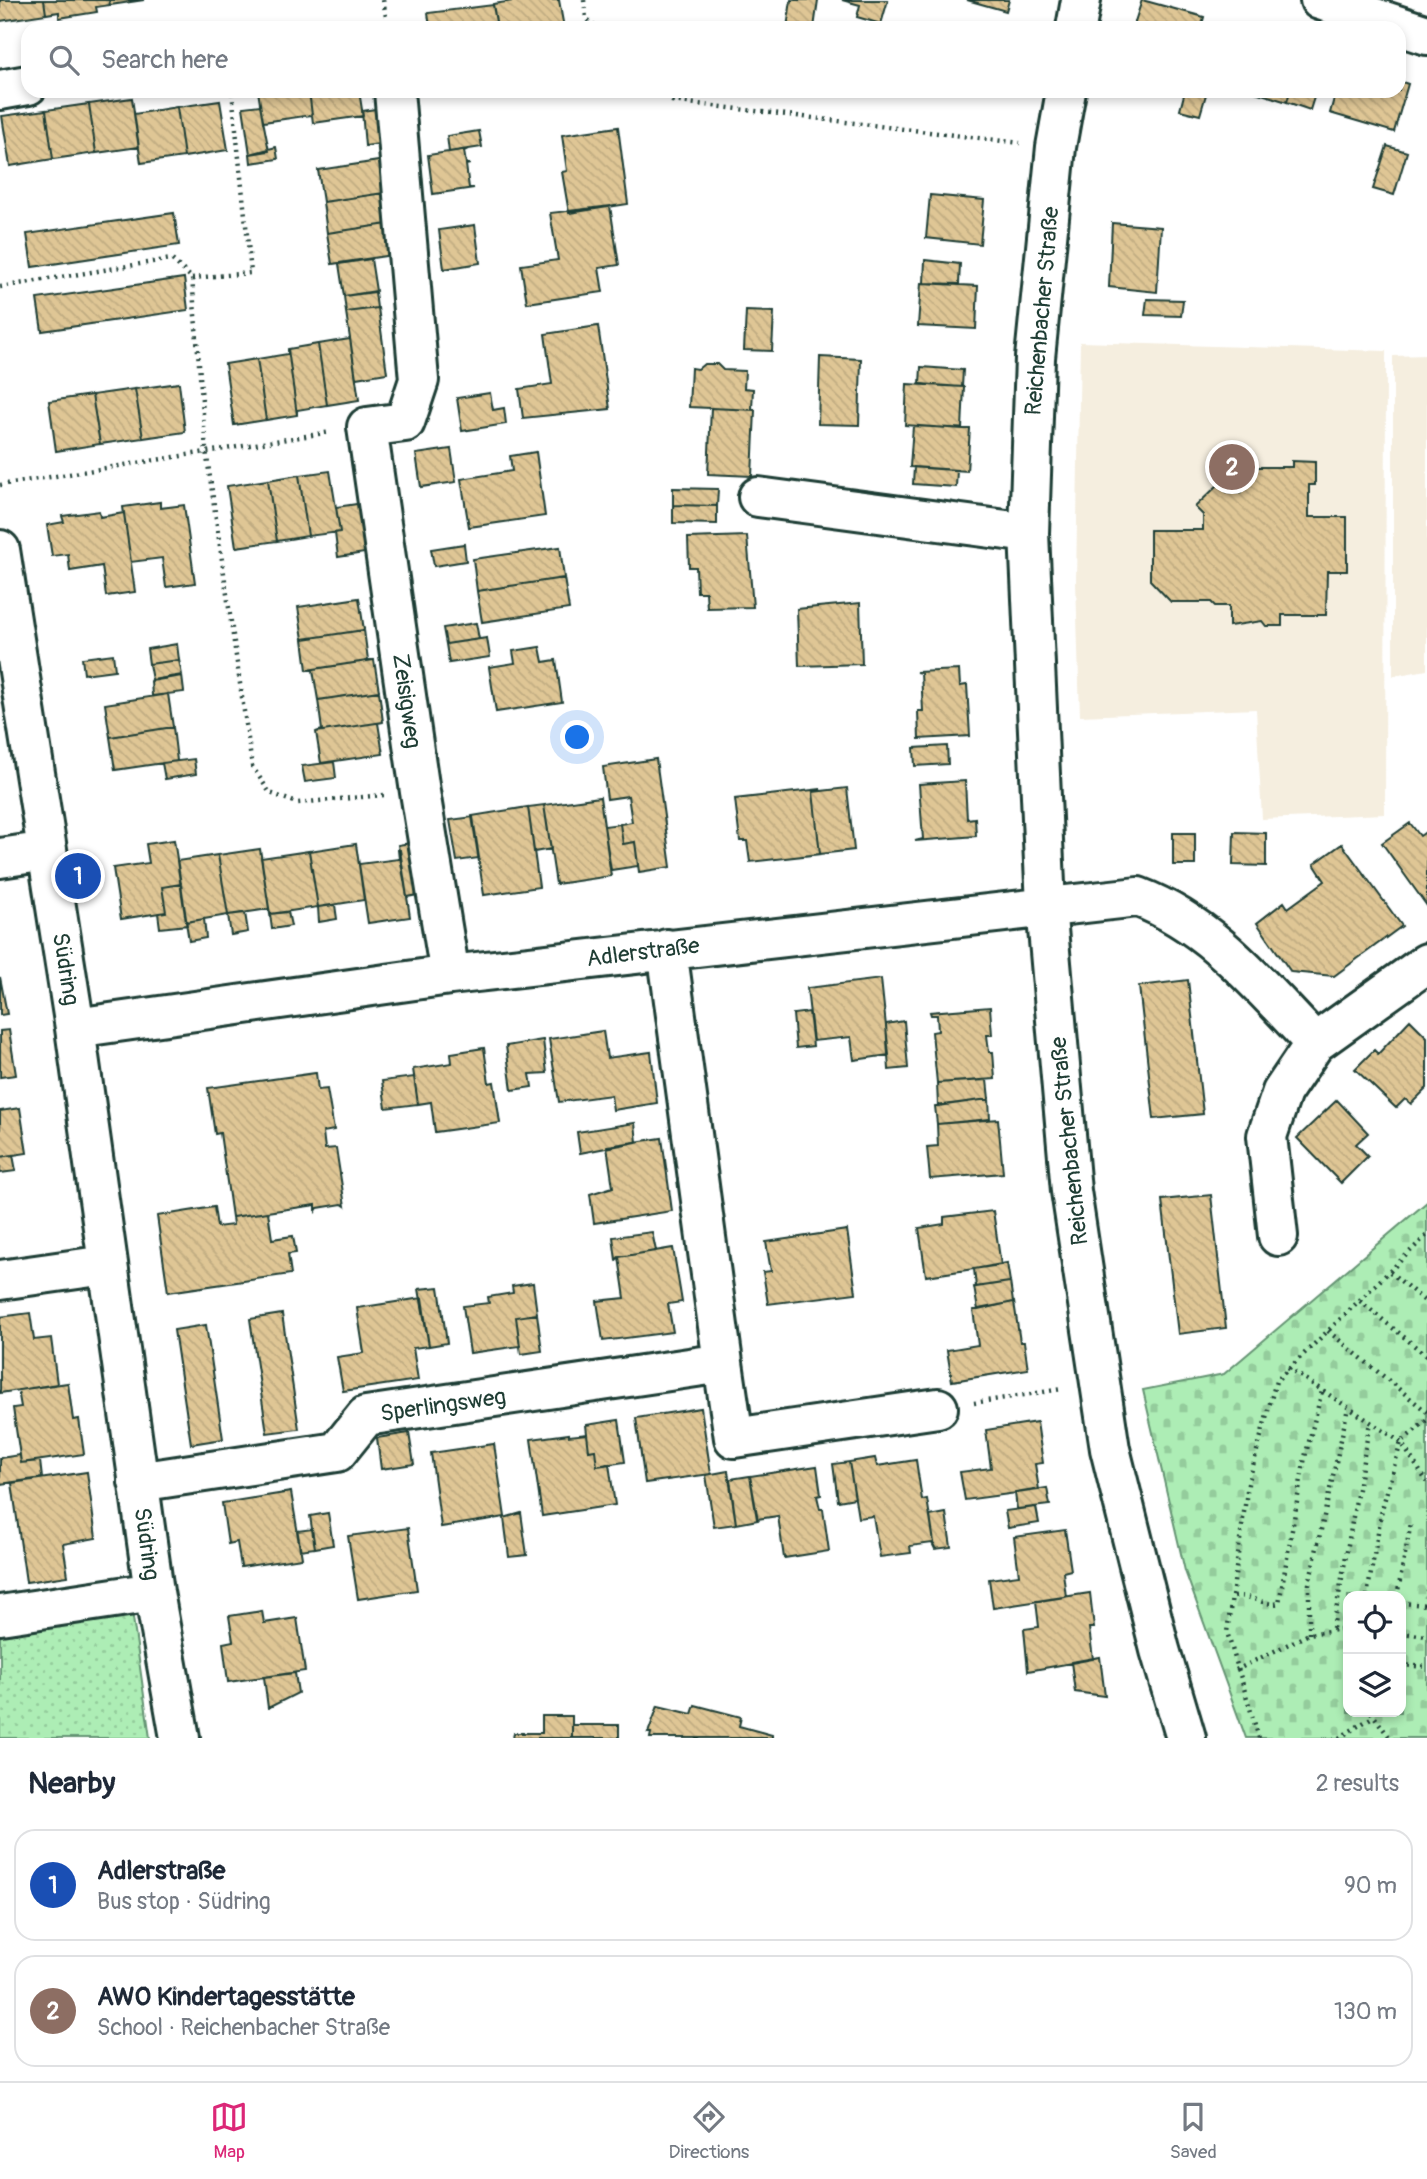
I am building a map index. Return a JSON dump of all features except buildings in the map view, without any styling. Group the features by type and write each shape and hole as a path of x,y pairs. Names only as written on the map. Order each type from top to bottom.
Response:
{"street":[{"path":"1077,21 1081,0"},
{"path":"1320,0 1384,21"},
{"path":"1406,28 1427,35"},
{"path":"0,90 21,86"},
{"path":"367,427 405,422 419,380 395,98"},
{"name":"Reichenbacher Straße","path":"1065,98 1056,147 1035,358 1029,533 1046,906 1071,1191 1110,1449 1160,1650 1186,1738"},
{"name":"Zeisigweg","path":"367,427 420,792 450,975"},
{"path":"758,497 1029,533"},
{"name":"Südring","path":"0,550 75,1028 106,1265 154,1592 180,1738"},
{"path":"0,858 47,851"},
{"name":"Adlerstraße","path":"75,1028 450,975 1138,897 1170,909 1236,960 1315,1043"},
{"path":"667,949 734,1438 938,1408"},
{"path":"1278,1236 1267,1136 1282,1092 1315,1043 1427,963"},
{"path":"0,1280 106,1265"},
{"name":"Sperlingsweg","path":"138,1482 337,1452 366,1416 723,1363"},
{"path":"0,1615 154,1592"}],"path":[{"path":"383,0 387,21"},
{"path":"584,0 586,18 589,21"},
{"path":"191,278 251,273 233,98"},
{"path":"669,98 672,101 1056,147"},
{"path":"0,287 171,259 191,278 206,450 251,766 271,793 297,803 420,792"},
{"path":"0,485 206,450 367,427"},
{"path":"1259,1738 1227,1632 1248,1484 1276,1381 1426,1239"},
{"path":"1390,1272 1427,1303"},
{"path":"1360,1301 1427,1356"},
{"path":"1328,1331 1427,1412"},
{"path":"1288,1368 1401,1442 1426,1479"},
{"path":"938,1408 1101,1383"},
{"path":"1234,1597 1244,1595 1270,1605 1279,1602 1305,1457 1322,1391"},
{"path":"1309,1634 1309,1584 1348,1408"},
{"path":"1368,1591 1382,1510 1401,1442 1427,1420"},
{"path":"1333,1628 1370,1422"},
{"path":"1398,1591 1411,1524"},
{"path":"1406,1603 1426,1605 1427,1590"},
{"path":"1237,1670 1309,1634 1343,1628"},
{"path":"1406,1634 1427,1636"},
{"path":"1406,1665 1427,1667"},
{"path":"1339,1738 1368,1717"},
{"path":"1374,1717 1390,1738"}],"shaded area":[{"path":"1080,342 1386,351 1385,814 1262,819 1256,709 1080,716 1076,582"},
{"path":"1427,355 1427,670 1393,676 1393,356"}],"green space":[{"path":"1427,1202 1427,1738 1246,1738 1185,1571 1143,1390 1224,1374"},
{"path":"132,1611 150,1738 0,1738 0,1631"}],"place":[{"name":"AWO Kindertagesstätte","path":"1232,467"},
{"name":"Adlerstraße","path":"78,876"}]}
